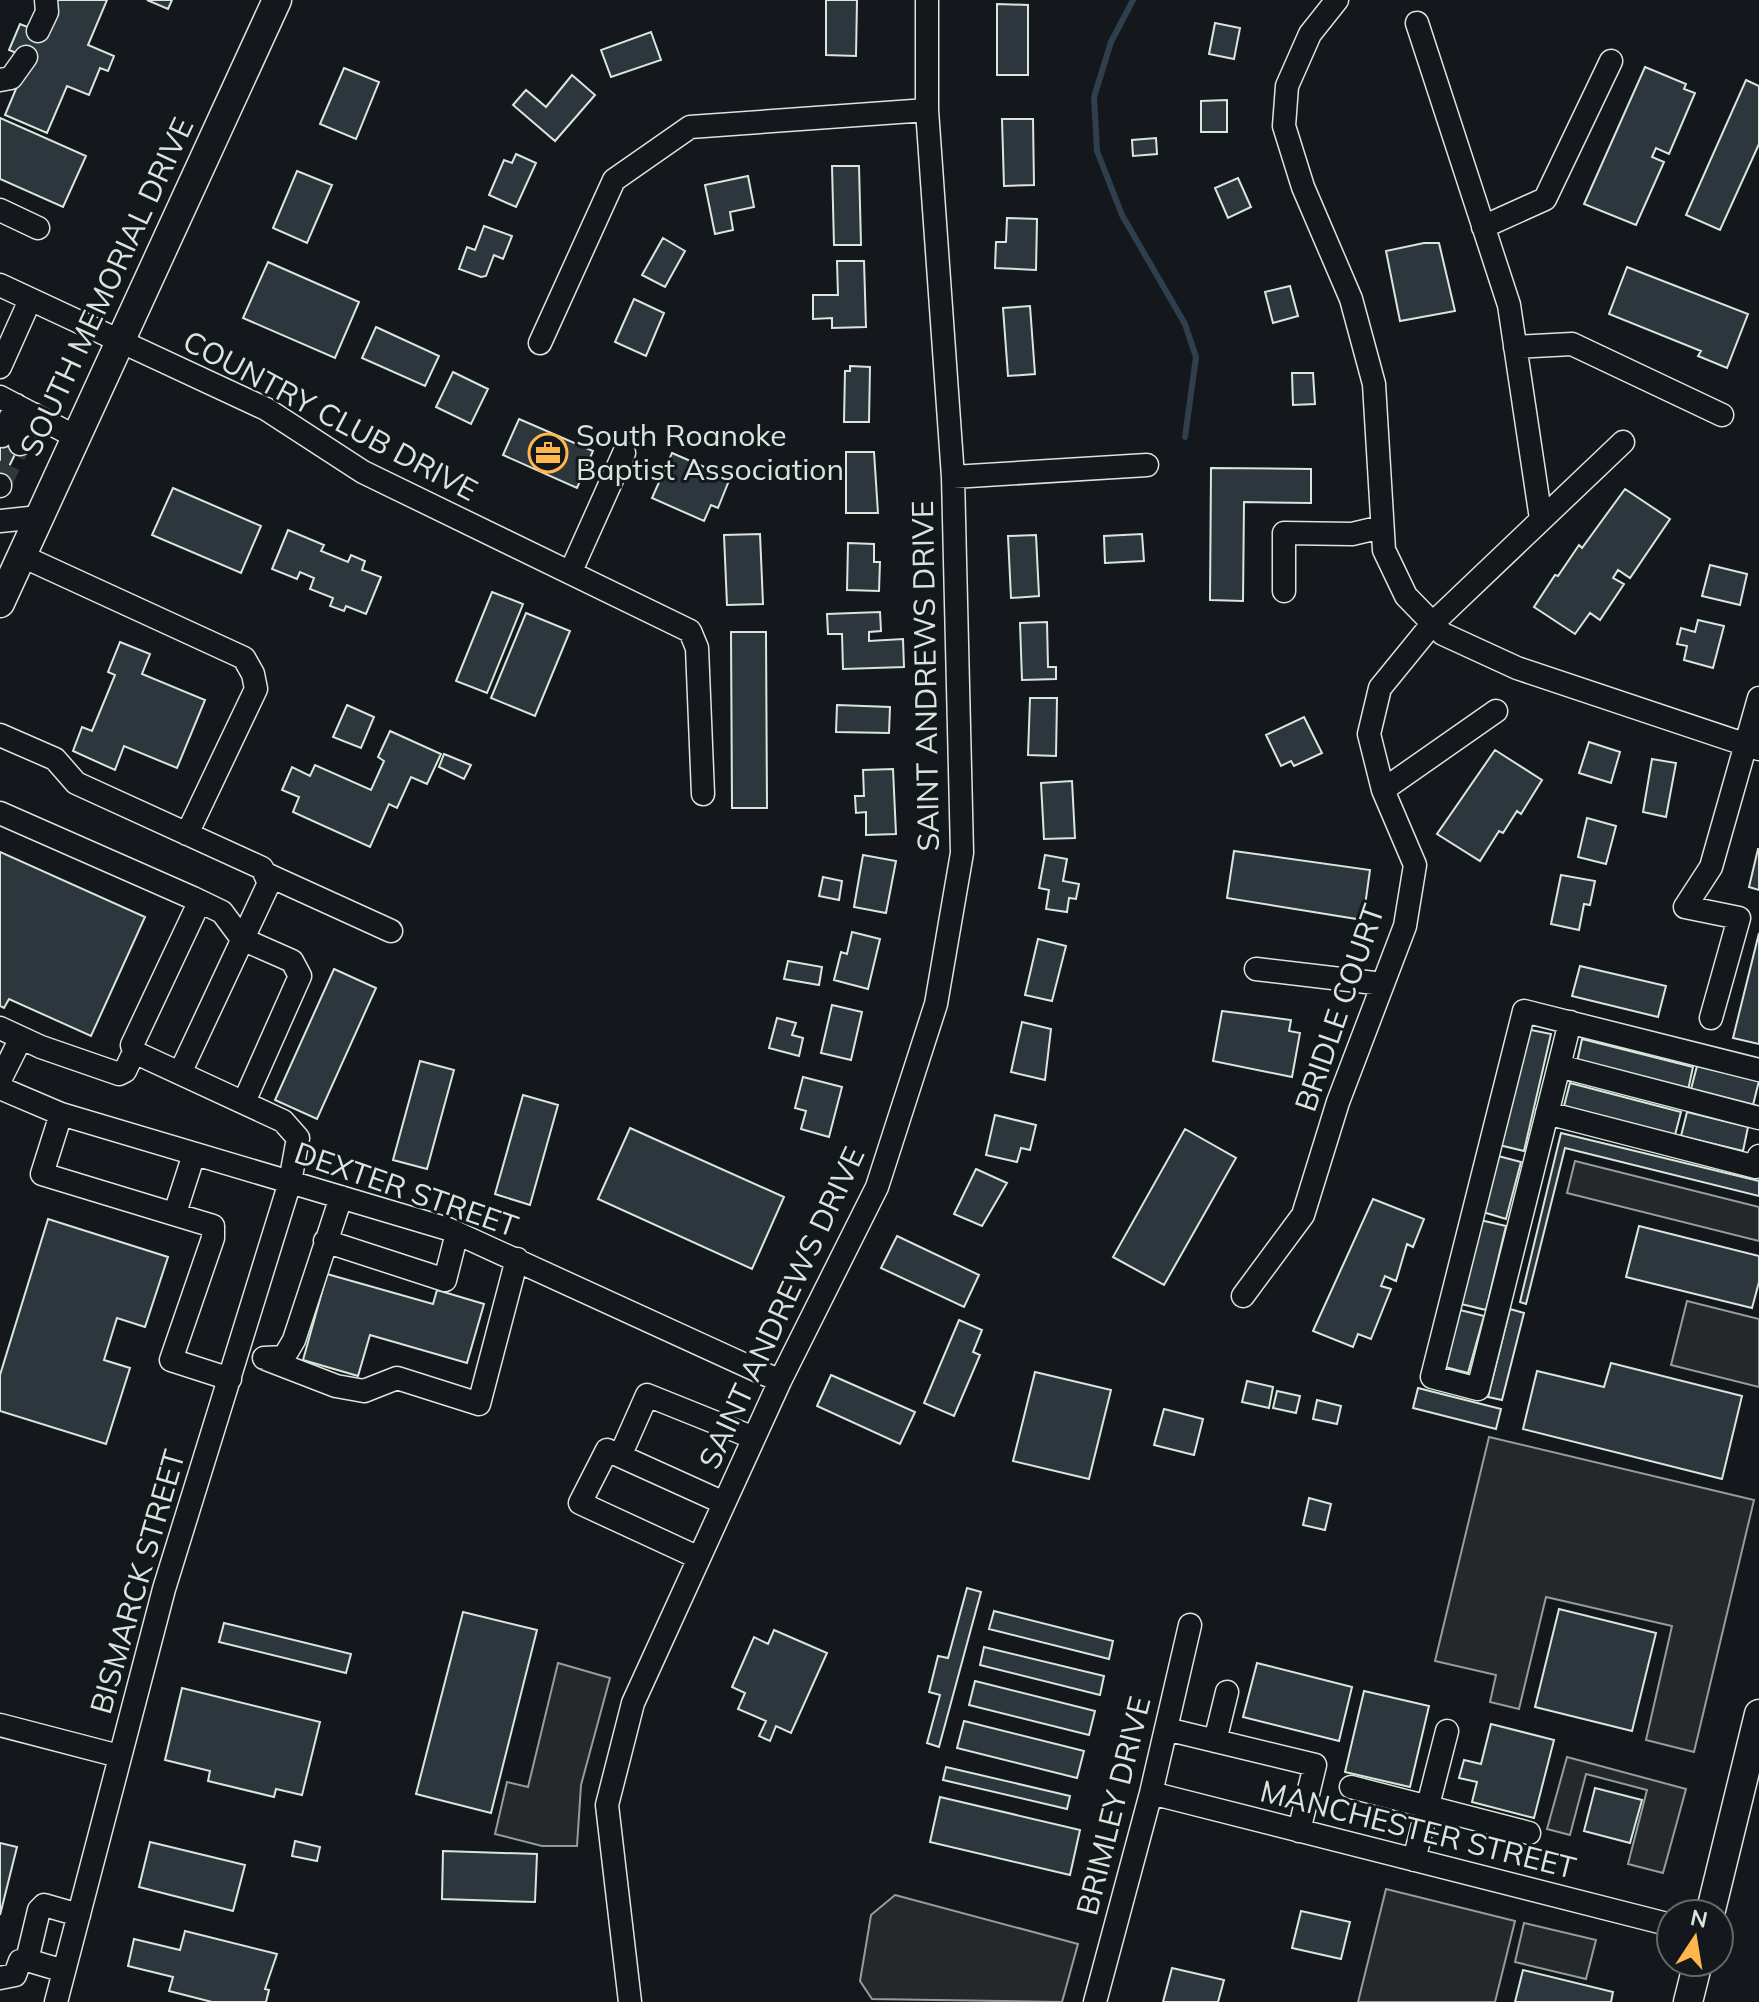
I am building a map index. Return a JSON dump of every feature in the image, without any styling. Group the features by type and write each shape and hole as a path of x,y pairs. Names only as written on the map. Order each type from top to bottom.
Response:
{"main road":[{"name":"SOUTH MEMORIAL DRIVE","path":"1,598 277,0"},
{"path":"1714,1898 1759,1714"},
{"path":"1688,2002 1694,1978"}],"street":[{"path":"38,31 47,12 46,0"},
{"name":"SAINT ANDREWS DRIVE","path":"630,2002 607,1805 633,1703 780,1381 877,1187 936,1004 962,853 953,477 927,110 927,0"},
{"path":"1337,0 1310,34 1287,86 1284,126 1303,187 1351,299 1374,384 1384,550 1406,596 1443,634 1517,668 1752,746"},
{"path":"1417,23 1509,305 1541,519"},
{"path":"0,80 11,78 26,57"},
{"path":"1483,227 1545,199 1611,61"},
{"path":"540,343 614,180 690,127 927,110"},
{"path":"0,210 38,228"},
{"name":"COUNTRY CLUB DRIVE","path":"2,293 30,300 266,409 363,472 632,600 690,631 697,648 703,794"},
{"path":"0,367 30,300"},
{"path":"1515,347 1540,343 1572,344 1722,415"},
{"path":"11,440 16,405 76,437"},
{"name":"BRIDLE COURT","path":"1243,1296 1303,1215 1338,1102 1405,926 1415,865 1383,790 1369,734 1380,688 1433,623 1623,442"},
{"path":"571,571 624,453"},
{"path":"953,477 1147,465"},
{"path":"0,521 39,517"},
{"path":"1284,591 1284,533 1352,534 1382,527"},
{"path":"22,556 244,658 253,674 256,689 187,834"},
{"path":"1711,1018 1739,918 1685,907 1711,867 1752,746 1759,698"},
{"path":"1383,790 1496,711"},
{"path":"0,735 55,759 76,783 391,931"},
{"path":"0,813 222,912 242,939 292,961 300,976 244,1102 134,1052"},
{"path":"180,1073 269,883 268,875"},
{"path":"0,1028 119,1074 125,1071 134,1052 132,1045 197,907 193,898"},
{"path":"1256,969 1383,984"},
{"path":"1570,1022 1478,1389 1432,1377 1524,1011 1570,1022 1759,1070"},
{"path":"0,1080 21,1038"},
{"path":"1559,1066 1759,1118"},
{"name":"DEXTER STREET","path":"0,1088 61,1114 457,1233 780,1381"},
{"name":"BISMARCK STREET","path":"56,2002 164,1589 290,1182 298,1138 295,1131 283,1121 244,1102"},
{"path":"1547,1113 1756,1167 1759,1156"},
{"path":"61,1114 42,1174 213,1226 213,1238 171,1360 230,1379"},
{"path":"175,1213 194,1154"},
{"path":"266,1359 284,1357 294,1340 341,1197"},
{"path":"325,1241 445,1280 457,1233"},
{"path":"239,1350 336,1386 364,1391 397,1378 479,1404 517,1259"},
{"path":"620,1456 647,1395 754,1438"},
{"path":"699,1558 580,1503 607,1450 724,1503"},
{"name":"BRIMLEY DRIVE","path":"1095,2002 1151,1793 1190,1625"},
{"path":"1215,1741 1227,1692"},
{"path":"0,1725 119,1756"},
{"path":"1166,1729 1315,1765 1299,1831"},
{"path":"1414,1860 1447,1731"},
{"path":"1351,1787 1529,1833"},
{"name":"MANCHESTER STREET","path":"1151,1793 1655,1921"},
{"path":"27,1960 39,1910 44,1905 79,1915"},
{"path":"0,1978 15,1975 20,1961 27,1960 64,1971"}],"shaded area":[{"path":"1575,1161 1759,1207 1759,1241 1567,1193"},
{"path":"1687,1301 1759,1319 1759,1387 1671,1365"},
{"path":"1489,1437 1754,1500 1694,1752 1646,1740 1672,1626 1546,1597 1519,1709 1490,1702 1496,1675 1435,1661"},
{"path":"558,1663 610,1678 581,1785 577,1846 542,1846 495,1834 507,1782 528,1787"},
{"path":"1567,1757 1686,1789 1663,1873 1628,1864 1647,1790 1586,1774 1570,1835 1547,1829"},
{"path":"1386,1889 1515,1921 1495,2002 1358,2002"},
{"path":"895,1895 1078,1944 1062,2002 872,1999 860,1981 871,1915"},
{"path":"1524,1923 1596,1940 1586,1979 1515,1962"}],"building":[{"path":"57,0 107,0 88,45 114,56 108,71 100,68 89,95 67,86 47,133 5,115 29,58 9,50 20,24 43,33"},
{"path":"147,0 172,0 168,9"},
{"path":"826,0 857,0 856,56 826,55"},
{"path":"997,4 1028,5 1028,75 997,75"},
{"path":"1215,23 1240,28 1234,59 1209,54"},
{"path":"651,32 661,60 611,77 601,50"},
{"path":"1645,67 1686,84 1684,89 1695,93 1669,154 1656,148 1652,157 1664,162 1636,225 1584,204"},
{"path":"344,68 379,82 356,139 320,124"},
{"path":"572,75 595,95 555,141 513,105 526,90 546,107"},
{"path":"1746,80 1759,86 1759,144 1720,230 1686,215"},
{"path":"1227,100 1227,132 1201,132 1201,101"},
{"path":"0,118 86,156 63,207 0,179"},
{"path":"1002,119 1033,119 1034,185 1004,186"},
{"path":"1156,138 1157,154 1133,156 1132,140"},
{"path":"516,154 536,163 516,207 489,195 504,160 512,163"},
{"path":"832,166 859,166 861,245 834,245"},
{"path":"297,171 332,185 307,243 273,228"},
{"path":"748,176 754,207 730,212 733,230 715,234 705,185"},
{"path":"1238,178 1251,207 1228,218 1215,188"},
{"path":"1007,218 1037,219 1036,270 995,268 996,242 1006,242"},
{"path":"484,226 512,236 503,259 494,255 486,276 481,277 459,269 467,247 475,250"},
{"path":"663,238 685,251 665,287 642,275"},
{"path":"1439,243 1455,311 1400,321 1386,251"},
{"path":"837,261 864,261 866,327 832,328 832,318 813,319 813,295 838,295"},
{"path":"268,262 359,302 335,358 243,318"},
{"path":"1627,267 1748,314 1727,368 1698,356 1701,351 1609,314"},
{"path":"1290,286 1298,316 1273,323 1265,292"},
{"path":"634,299 664,313 646,356 615,342"},
{"path":"1030,306 1035,374 1008,376 1003,308"},
{"path":"376,327 439,356 425,386 362,358"},
{"path":"850,366 870,367 869,422 844,422 845,371 850,371"},
{"path":"453,372 488,389 471,424 436,407"},
{"path":"1292,373 1313,373 1315,404 1293,405"},
{"name":"South Roanoke Baptist Association","path":"519,419 593,451 577,488 503,455"},
{"path":"0,435 20,444 0,485"},
{"path":"846,452 874,452 878,513 846,513"},
{"path":"672,453 730,478 718,508 711,505 704,521 652,498"},
{"path":"1211,468 1311,469 1311,503 1244,502 1243,601 1210,600"},
{"path":"173,488 261,526 241,573 152,535"},
{"path":"1625,489 1670,519 1630,578 1618,570 1613,578 1624,584 1600,620 1590,613 1575,634 1534,607 1555,575 1558,576 1579,545 1582,548"},
{"path":"288,530 324,545 321,551 348,562 351,555 365,561 362,570 381,577 366,614 346,606 344,611 330,606 333,598 310,589 314,578 300,572 297,579 272,569"},
{"path":"760,534 763,604 727,605 724,535"},
{"path":"1142,534 1144,561 1105,563 1104,536"},
{"path":"1036,535 1039,596 1011,598 1008,536"},
{"path":"848,543 874,544 874,562 880,562 879,591 847,590"},
{"path":"1710,565 1747,574 1740,605 1702,596"},
{"path":"492,592 523,604 487,693 456,681"},
{"path":"880,612 881,631 869,632 869,641 903,639 904,667 843,669 842,634 828,634 827,614"},
{"path":"526,613 570,631 535,716 491,698"},
{"path":"1698,620 1724,626 1713,668 1684,660 1687,646 1677,644 1681,628 1695,632"},
{"path":"1047,622 1048,667 1056,667 1056,679 1022,680 1020,623"},
{"path":"731,632 766,632 767,808 732,808"},
{"path":"120,642 150,654 142,674 205,700 177,768 124,746 115,770 73,751 82,727 92,731 115,675 108,672"},
{"path":"1030,698 1057,698 1056,756 1028,755"},
{"path":"347,705 374,717 361,748 333,737"},
{"path":"837,705 890,707 889,733 836,732"},
{"path":"1304,717 1322,753 1294,766 1291,761 1281,766 1266,735"},
{"path":"390,731 441,754 427,784 411,777 397,808 389,804 370,847 293,812 299,797 282,790 292,767 310,776 315,765 371,790 384,761 378,757"},
{"path":"1589,742 1620,752 1611,783 1579,773"},
{"path":"1495,750 1542,780 1521,814 1517,811 1503,833 1499,831 1480,861 1437,834"},
{"path":"444,754 471,765 464,779 439,767"},
{"path":"1652,759 1676,763 1666,817 1643,812"},
{"path":"893,769 896,834 866,835 866,812 856,813 855,796 864,796 863,770"},
{"path":"1072,781 1075,838 1044,839 1041,783"},
{"path":"1587,818 1616,826 1606,864 1578,857"},
{"path":"1759,849 1759,890 1749,887"},
{"path":"1234,851 1370,870 1363,920 1227,898"},
{"path":"0,852 145,917 91,1036 9,999 4,1008 0,1006"},
{"path":"863,855 896,861 886,913 854,907"},
{"path":"1045,855 1067,859 1063,881 1079,884 1076,899 1069,898 1067,912 1046,909 1049,890 1039,888"},
{"path":"1561,875 1595,881 1590,905 1584,904 1579,930 1551,924"},
{"path":"823,877 842,881 839,900 819,896"},
{"path":"852,932 880,939 868,989 834,980 841,952 847,954"},
{"path":"1759,933 1759,1044 1733,1038"},
{"path":"1038,939 1066,946 1052,1001 1025,995"},
{"path":"788,961 822,967 819,985 784,979"},
{"path":"1580,966 1666,986 1658,1017 1572,996"},
{"path":"334,969 376,988 317,1119 275,1100"},
{"path":"832,1005 862,1012 851,1060 821,1053"},
{"path":"1222,1011 1291,1020 1289,1031 1300,1033 1292,1077 1213,1061"},
{"path":"777,1018 796,1023 792,1035 803,1038 799,1056 769,1048"},
{"path":"1022,1022 1051,1029 1045,1080 1011,1072"},
{"path":"1526,1029 1551,1034 1524,1151 1499,1145"},
{"path":"1582,1039 1693,1067 1688,1090 1577,1062"},
{"path":"420,1061 454,1070 427,1169 393,1160"},
{"path":"1697,1066 1759,1081 1753,1105 1691,1089"},
{"path":"803,1077 842,1087 829,1137 801,1129 806,1111 795,1108"},
{"path":"1570,1083 1681,1112 1675,1135 1564,1106"},
{"path":"523,1095 558,1105 530,1205 495,1194"},
{"path":"1687,1112 1748,1127 1743,1151 1681,1136"},
{"path":"995,1115 1036,1125 1030,1150 1021,1148 1017,1162 986,1155"},
{"path":"630,1128 784,1197 752,1269 598,1199"},
{"path":"1185,1129 1236,1158 1164,1285 1113,1257"},
{"path":"1561,1133 1759,1181 1759,1196 1565,1148 1526,1304 1520,1302"},
{"path":"1498,1156 1521,1162 1506,1219 1483,1212"},
{"path":"976,1169 1007,1183 982,1226 954,1214"},
{"path":"1373,1199 1424,1219 1413,1247 1407,1244 1396,1281 1385,1276 1381,1286 1391,1289 1371,1339 1358,1334 1353,1347 1313,1331"},
{"path":"48,1219 168,1257 145,1327 117,1318 104,1360 130,1368 106,1444 0,1411 0,1375"},
{"path":"1480,1220 1506,1226 1486,1310 1461,1304"},
{"path":"1639,1226 1759,1256 1759,1282 1752,1308 1626,1277"},
{"path":"897,1236 979,1275 964,1307 881,1268"},
{"path":"327,1274 433,1304 437,1290 484,1304 467,1363 370,1335 358,1376 303,1360"},
{"path":"1510,1309 1524,1313 1502,1400 1488,1397"},
{"path":"1460,1310 1484,1316 1468,1373 1445,1367"},
{"path":"959,1320 982,1330 973,1352 980,1355 954,1416 924,1403"},
{"path":"1611,1363 1742,1396 1722,1479 1523,1429 1537,1371 1604,1387"},
{"path":"1035,1372 1111,1390 1089,1479 1013,1461"},
{"path":"831,1375 915,1412 900,1444 817,1406"},
{"path":"1247,1381 1273,1387 1269,1408 1242,1402"},
{"path":"1418,1388 1501,1409 1496,1429 1413,1408"},
{"path":"1277,1391 1300,1396 1296,1413 1273,1408"},
{"path":"1317,1400 1341,1406 1337,1424 1313,1419"},
{"path":"1164,1409 1203,1419 1194,1455 1154,1445"},
{"path":"1309,1498 1331,1504 1325,1530 1303,1525"},
{"path":"967,1588 981,1592 939,1747 927,1743 940,1695 929,1692 938,1656 948,1658"},
{"path":"1559,1609 1656,1633 1632,1731 1535,1707"},
{"path":"994,1611 1113,1641 1109,1659 989,1629"},
{"path":"463,1612 537,1630 491,1813 416,1794"},
{"path":"224,1623 351,1654 346,1673 219,1642"},
{"path":"774,1630 827,1653 791,1733 776,1726 770,1741 759,1736 766,1721 738,1709 745,1693 732,1687 754,1637 768,1644"},
{"path":"984,1647 1104,1676 1100,1695 980,1665"},
{"path":"1257,1663 1352,1687 1339,1741 1243,1717"},
{"path":"975,1681 1095,1711 1089,1735 969,1705"},
{"path":"182,1688 320,1722 302,1795 276,1789 274,1797 208,1781 210,1771 165,1760"},
{"path":"1364,1691 1429,1706 1410,1787 1345,1772"},
{"path":"964,1721 1084,1751 1077,1778 957,1748"},
{"path":"1491,1724 1554,1740 1534,1818 1472,1802 1477,1782 1459,1778 1464,1760 1481,1764"},
{"path":"946,1767 1070,1796 1067,1809 943,1780"},
{"path":"1595,1788 1642,1800 1630,1843 1584,1831"},
{"path":"940,1797 1080,1830 1070,1875 930,1842"},
{"path":"295,1841 320,1847 317,1861 292,1856"},
{"path":"150,1842 245,1865 233,1911 139,1887"},
{"path":"0,1843 17,1847 0,1915"},
{"path":"443,1851 537,1854 535,1902 442,1899"},
{"path":"1301,1911 1350,1922 1341,1959 1292,1948"},
{"path":"185,1931 277,1954 265,1989 269,1990 266,2002 212,2002 169,1991 173,1977 128,1966 134,1939 180,1950"},
{"path":"1172,1968 1224,1980 1218,2002 1163,2002"},
{"path":"1523,1970 1613,1992 1611,2002 1515,2002"}],"waterway":[{"path":"1133,0 1111,42 1094,97 1097,151 1122,215 1185,324 1196,357 1185,437"}],"tunnel":[{"path":"0,485 20,444"}],"place":[{"name":"South Roanoke Baptist Association","path":"548,453"}]}
